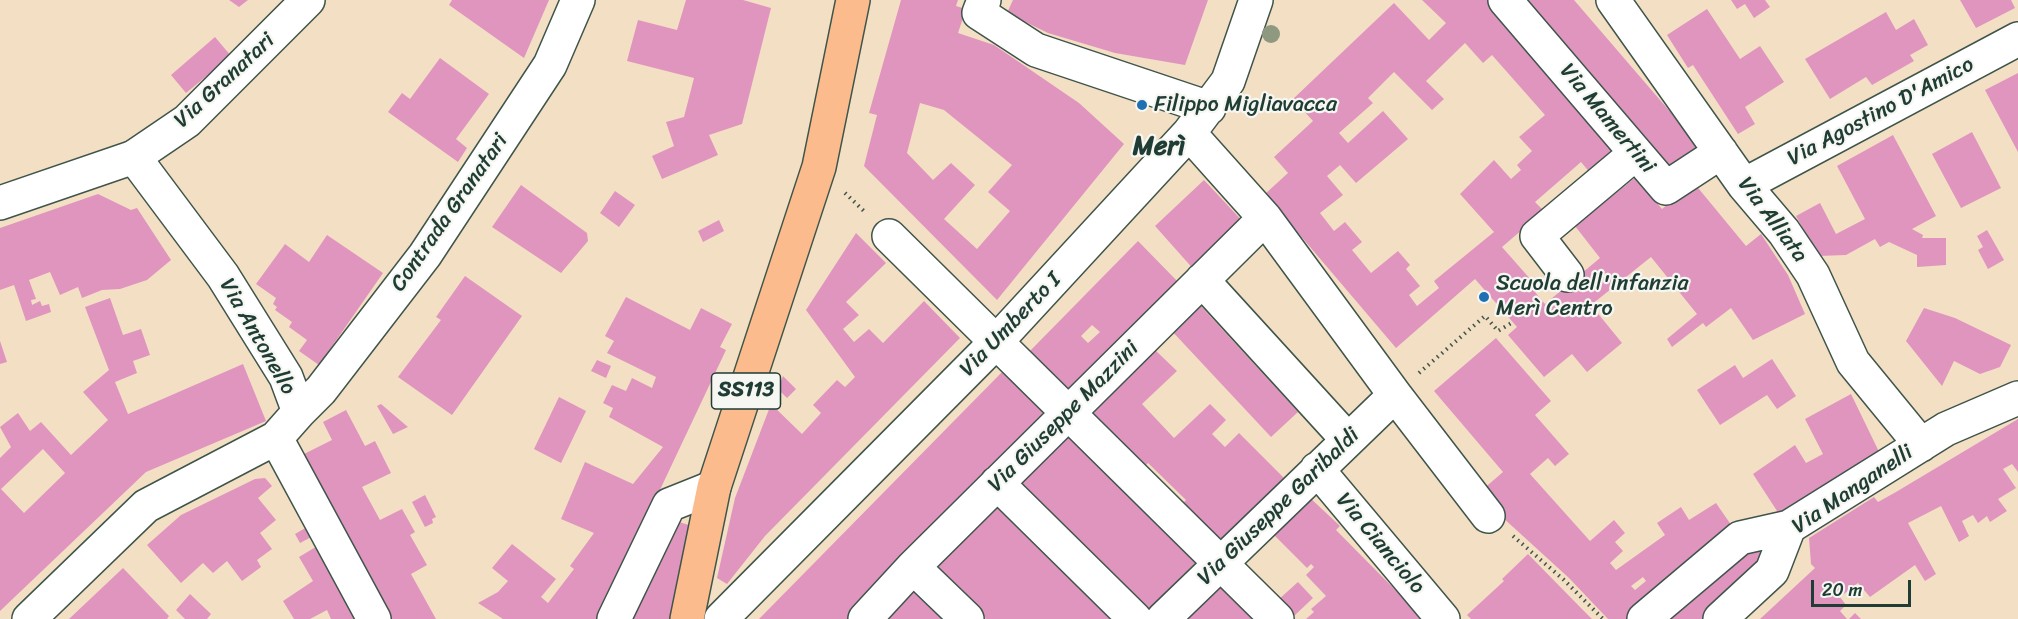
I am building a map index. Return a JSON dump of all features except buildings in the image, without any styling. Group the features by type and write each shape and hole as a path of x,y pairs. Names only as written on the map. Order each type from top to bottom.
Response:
{"main road":[{"name":"SS113","path":"687,619 714,488 819,167 853,0"}],"street":[{"name":"Via Granatari","path":"0,203 134,157 187,121 308,0"},
{"name":"Contrada Granatari","path":"299,412 321,390 425,255 550,65 578,0"},
{"path":"984,0 979,13 1036,50 1199,121 1265,218 1488,516"},
{"name":"Via Umberto I","path":"721,619 996,342 1199,121 1228,81 1256,0"},
{"name":"Via Mamertini","path":"1505,0 1666,188 1721,152"},
{"name":"Via Alliata","path":"1613,0 1744,185 1784,232 1813,275 1853,362 1921,445"},
{"name":"Via Agostino D'Amico","path":"1744,185 2018,39"},
{"path":"1567,275 1537,236 1636,153"},
{"name":"Via Antonello","path":"134,157 223,276 286,377 299,412 276,438"},
{"name":"Via Giuseppe Mazzini","path":"865,619 913,567 1265,218"},
{"path":"889,236 1277,619"},
{"path":"1202,280 1348,440"},
{"name":"Via Giuseppe Garibaldi","path":"1163,619 1395,394"},
{"name":"Via Manganelli","path":"1720,619 1772,571 1789,527 1946,429 2018,398"},
{"path":"28,619 146,506 276,438 374,619"},
{"name":"Via Cianciolo","path":"1317,469 1439,618"},
{"path":"997,483 1135,619"},
{"path":"614,619 669,505 714,488"},
{"path":"1644,619 1740,538 1789,527"},
{"path":"913,567 967,619"}],"path":[{"path":"819,167 889,236"},
{"path":"1395,394 1485,316 1498,331 1513,322"},
{"path":"1488,516 1564,580 1603,619"}],"place":[{"name":"Filippo Migliavacca","path":"1142,105"},
{"name":"Scuola dell'infanzia Merì Centro","path":"1484,297"}],"district":[{"name":"Merì","path":"1159,147"}]}
